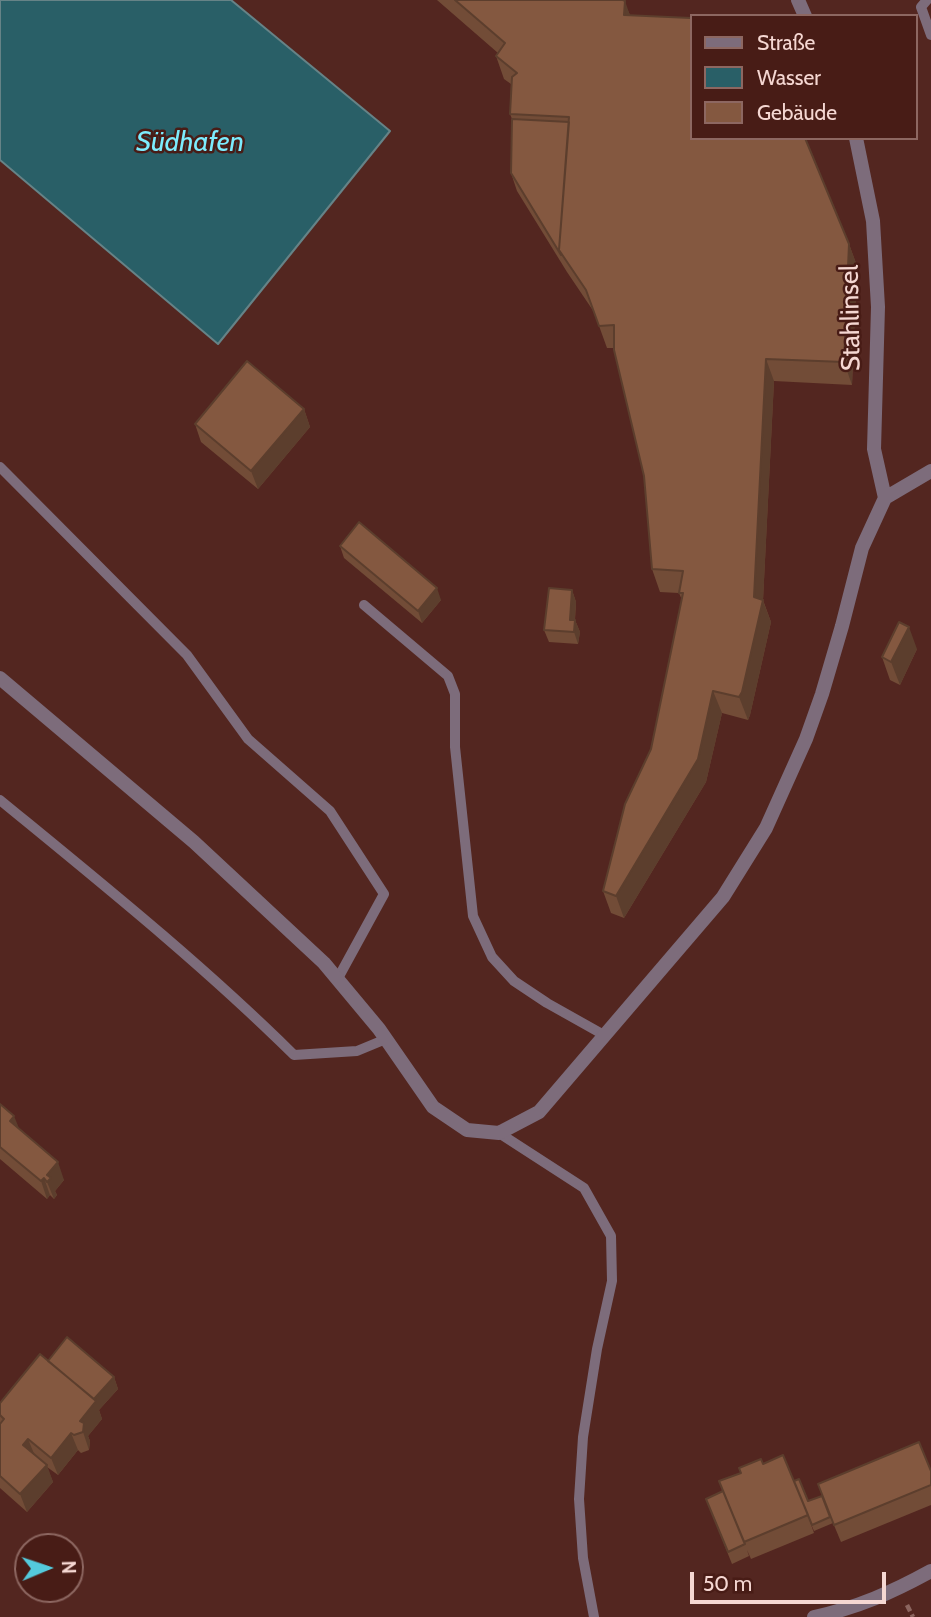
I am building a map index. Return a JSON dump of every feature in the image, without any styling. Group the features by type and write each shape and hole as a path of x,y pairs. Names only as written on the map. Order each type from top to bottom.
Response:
{"street":[{"name":"Stahlinsel","path":"856,140 873,221 878,307 874,449 885,498"},
{"path":"0,678 194,842 324,963 386,1040 433,1107 467,1130 499,1133 539,1112 723,897 766,828 806,739 842,626 862,548 885,498 931,471"},
{"path":"814,1617 843,1611 901,1588 931,1571"}],"lane":[{"path":"927,0 921,6 931,35"},
{"path":"0,467 187,654 248,739 330,811 384,894 337,980"},
{"path":"364,605 449,676 455,694 455,747 473,916 492,957 514,981 604,1035"},
{"path":"0,800 202,968 294,1055 356,1051 386,1040"},
{"path":"499,1133 584,1188 611,1236 612,1282 597,1349 583,1437 579,1499 583,1558 594,1617"}],"water":[{"name":"Südhafen","path":"0,0 231,0 390,131 218,344 0,160"}],"building":[{"path":"455,0 623,0 624,15 690,18 690,140 806,140 849,244 844,362 766,359 754,597 763,600 742,692 739,697 713,691 698,759 616,896 603,891 625,804 651,749 683,593 679,593 683,571 652,569 644,476 614,350 614,325 599,326 586,290 559,250 569,117 510,114 512,77 517,73 496,56 505,43"},
{"path":"512,119 569,122 559,250 561,255 511,173"},
{"path":"247,361 304,409 251,471 195,424"},
{"path":"359,522 437,588 418,611 340,546"},
{"path":"549,588 572,590 570,620 575,620 574,632 544,630"},
{"path":"899,622 909,627 891,662 882,657"},
{"path":"0,1104 14,1116 10,1121 58,1162 47,1175 51,1178 47,1182 44,1178 41,1181 0,1147"},
{"path":"67,1337 114,1377 94,1399 48,1361"},
{"path":"40,1354 96,1401 80,1421 84,1423 83,1432 74,1435 71,1433 51,1458 28,1439 23,1445 47,1465 20,1494 0,1476 0,1424 4,1419 0,1415 0,1403"},
{"path":"919,1442 931,1471 931,1485 834,1525 818,1484"},
{"path":"783,1455 808,1515 744,1542 719,1481 741,1473 739,1468 761,1459 763,1464"},
{"path":"799,1479 808,1501 822,1496 830,1517 812,1525 794,1481"},
{"path":"723,1491 745,1544 728,1552 706,1499"}]}
